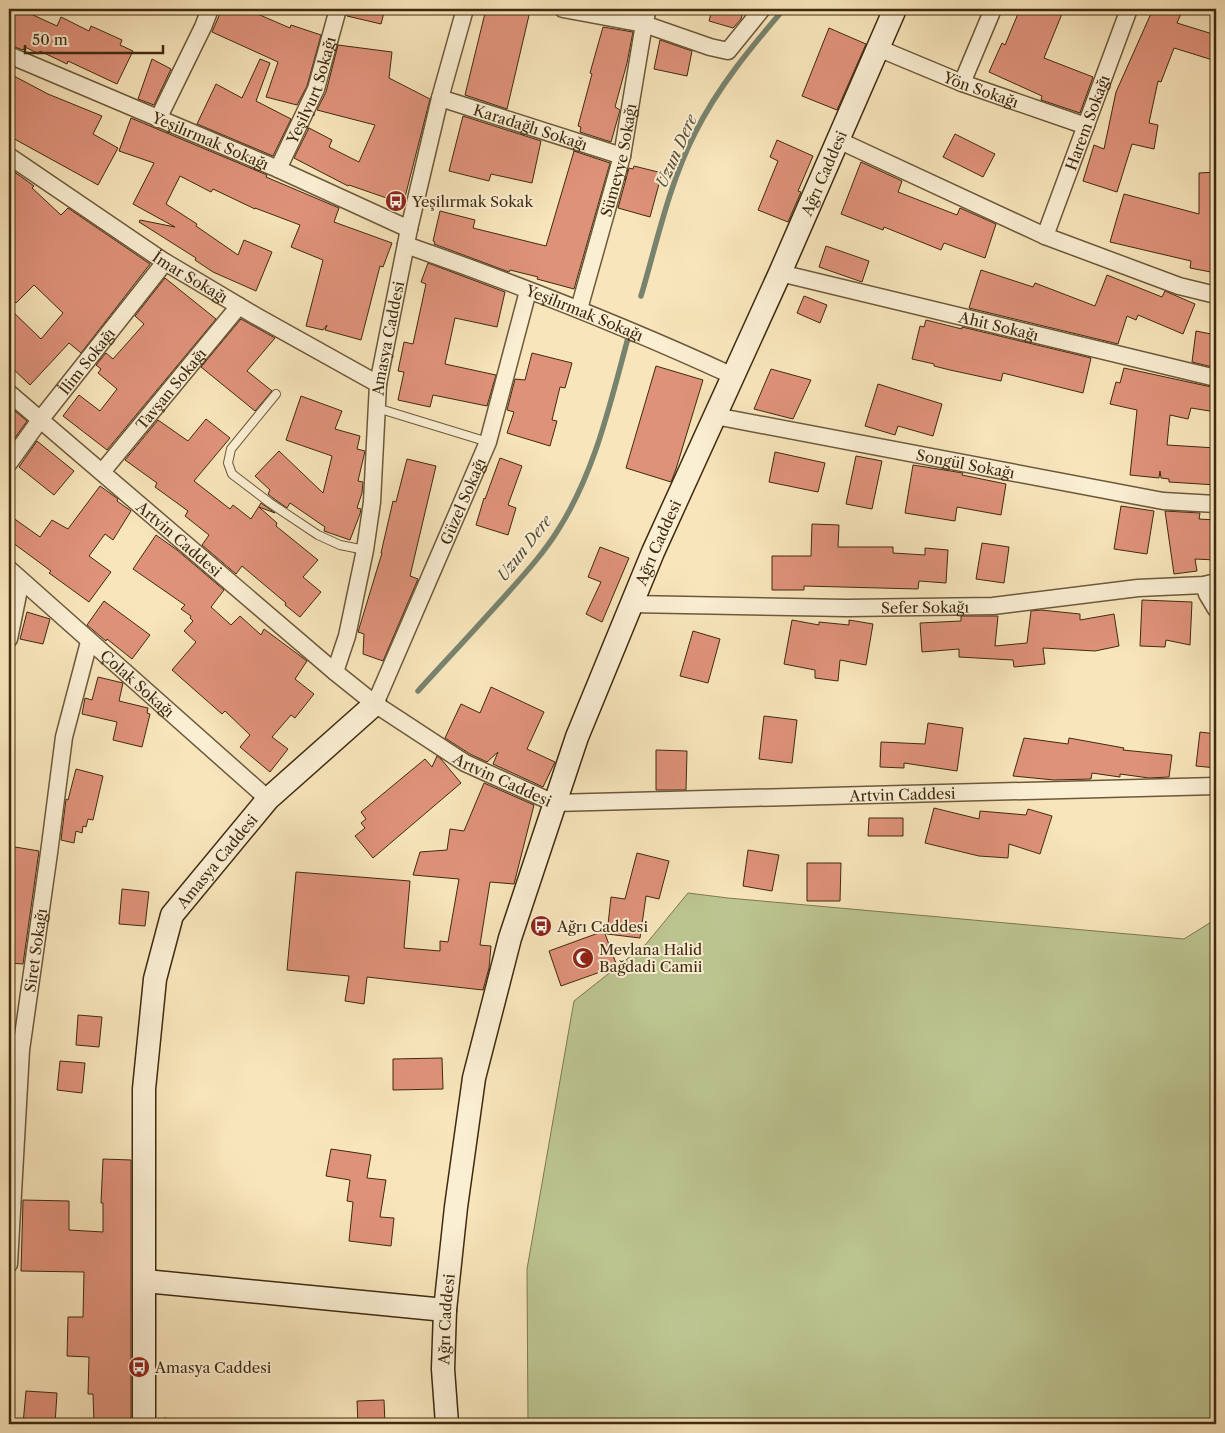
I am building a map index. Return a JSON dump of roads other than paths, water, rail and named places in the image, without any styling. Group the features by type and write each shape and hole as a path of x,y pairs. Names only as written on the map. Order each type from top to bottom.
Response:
{"main road":[{"name":"Ağrı Caddesi","path":"447,1424 444,1369 445,1310 456,1207 474,1078 510,938 576,737 653,552 780,273 878,48 892,10"},
{"name":"Amasya Caddesi","path":"144,1424 144,1089 156,980 172,915 268,799 375,704"},
{"path":"145,1281 445,1310"}],"street":[{"path":"158,119 210,9"},
{"name":"Yeşilyurt Sokağı","path":"278,169 316,89 338,9"},
{"name":"Amasya Caddesi","path":"335,672 347,636 365,550 372,502 378,384 408,237 440,98 465,9"},
{"path":"563,9 646,16 710,47 728,51 762,9"},
{"path":"962,84 993,9"},
{"name":"Harem Sokağı","path":"1045,236 1130,9"},
{"name":"Sümeyye Sokağı","path":"580,309 622,156 646,16"},
{"name":"Yön Sokağı","path":"878,48 962,84 1086,126"},
{"name":"Yeşilırmak Sokağı","path":"9,55 278,169 462,264 528,291 580,309 733,376"},
{"name":"Karadağlı Sokağı","path":"440,98 622,156"},
{"path":"838,140 1045,236 1179,286 1216,295"},
{"name":"İmar Sokağı","path":"9,156 165,262 378,384"},
{"name":"İlim Sokağı","path":"9,463 40,420 165,262"},
{"name":"Ahit Sokağı","path":"780,273 1216,378"},
{"name":"Güzel Sokağı","path":"375,704 488,442 528,291"},
{"name":"Tavşan Sokağı","path":"102,472 239,306"},
{"name":"Artvin Caddesi","path":"9,393 335,672 375,704 465,763 554,803 1216,786"},
{"name":"Songül Sokağı","path":"715,416 1163,501 1216,504"},
{"path":"9,639 15,574"},
{"name":"Çolak Sokağı","path":"15,574 89,642 268,799"},
{"path":"1210,584 1207,594 1216,609"},
{"name":"Sefer Sokağı","path":"631,604 847,608 993,606 1138,588 1210,584"},
{"name":"Siret Sokağı","path":"9,1264 21,1050 64,737 89,642"}],"lane":[{"path":"276,394 231,448 228,462 232,474 270,503 318,535 340,545 365,550"},
{"path":"377,408 488,442"}],"waterway":[{"name":"Uzun Dere","path":"641,296 671,193 695,133 714,100 747,53 784,9"},
{"name":"Uzun Dere","path":"418,691 525,573 558,530 571,508 592,461 608,412 628,338"}],"place":[{"name":"Yeşilırmak Sokak","path":"396,201"},
{"name":"Ağrı Caddesi","path":"541,926"},
{"name":"Mevlana Halid Bağdadi Camii","path":"583,958"},
{"name":"Amasya Caddesi","path":"139,1367"}]}
